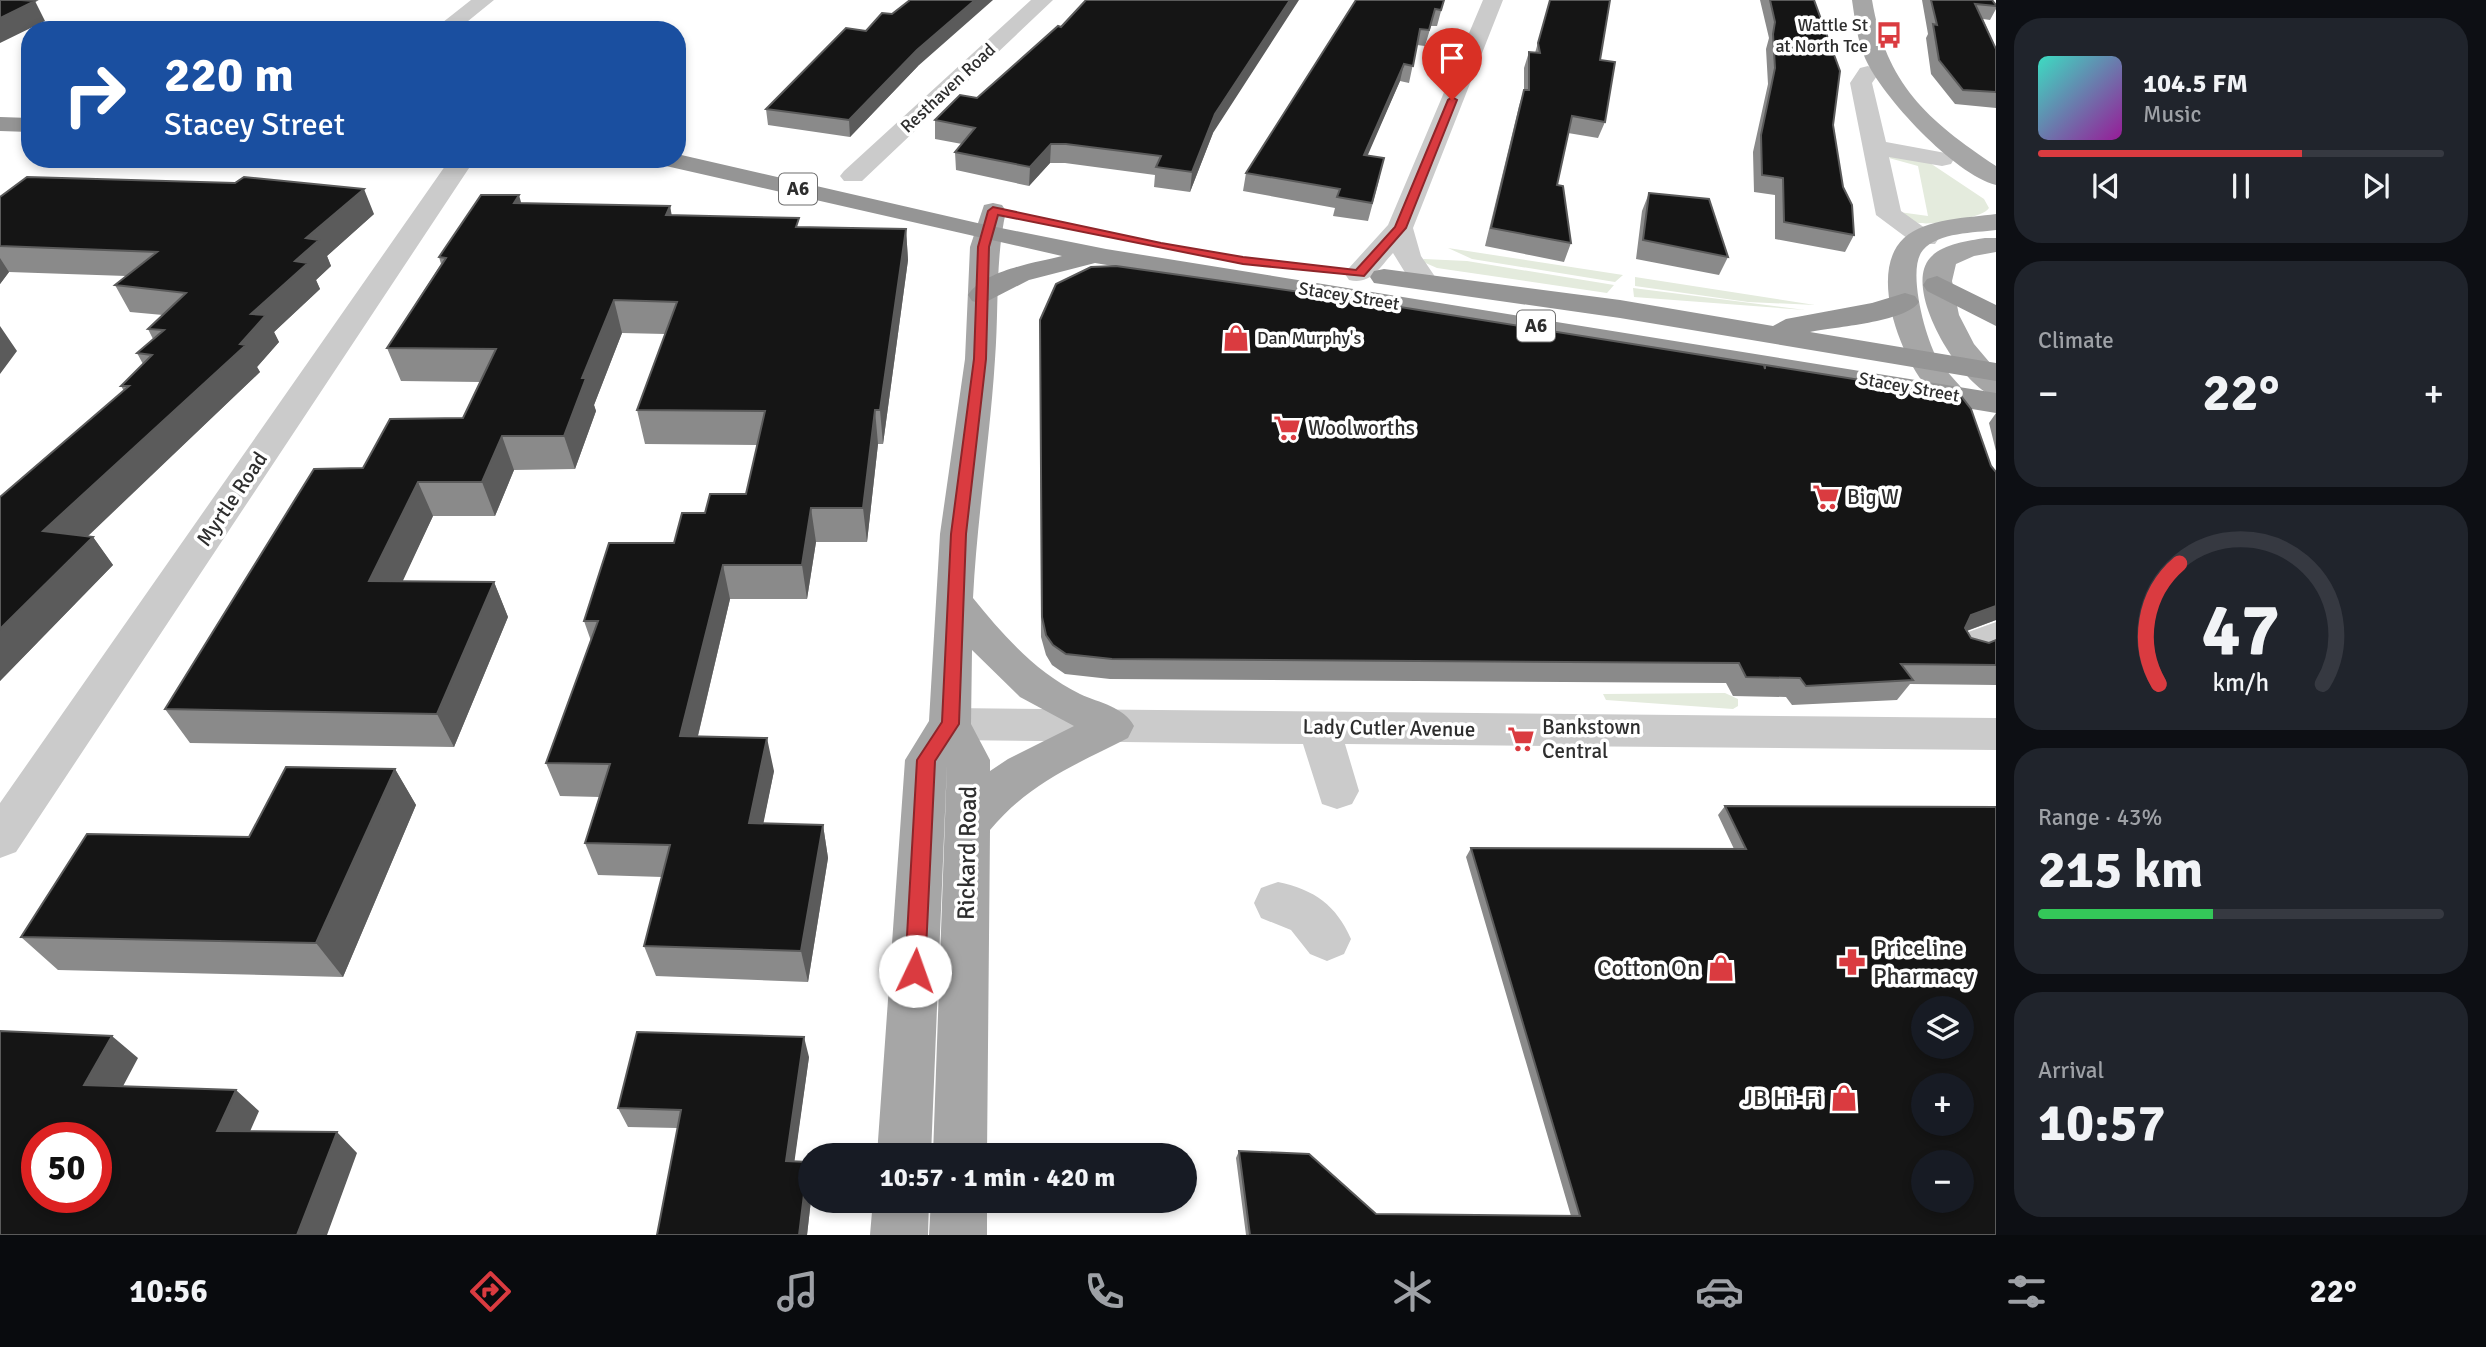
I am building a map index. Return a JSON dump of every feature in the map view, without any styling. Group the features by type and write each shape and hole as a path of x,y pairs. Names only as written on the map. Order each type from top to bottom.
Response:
{"highway":[{"path":"0,124 21,125"},
{"path":"0,135 21,136"},
{"name":"Stacey Street","path":"686,146 749,155 853,176 1106,257 1996,402"},
{"name":"Stacey Street","path":"686,163 990,222 1243,261 1424,281 1771,332 1985,369"},
{"path":"982,295 1039,268 1106,257"},
{"path":"1937,285 1996,317"},
{"path":"1771,332 1826,318 1890,308 1905,302"}],"main road":[{"path":"1862,0 1868,39 1890,79 1926,124 1947,143 1996,177"},
{"path":"1868,39 1863,56 1868,73 1895,116 1942,159 1996,198"},
{"name":"Rickard Road","path":"960,1143 969,760 950,724 954,600 958,534 979,371 982,295 990,222"},
{"path":"1950,394 1922,359 1905,302 1904,260 1912,244 1925,237 1995,239"},
{"path":"1995,239 1954,252 1940,263 1937,285 1942,312 1996,388"},
{"path":"954,600 992,648 1021,676 1050,696 1113,726"},
{"name":"Rickard Road","path":"905,1143 926,760 950,724"},
{"path":"968,824 996,791 1023,771 1113,726"},
{"path":"899,1235 900,1213"},
{"path":"958,1235 959,1213"}],"street":[{"path":"455,21 484,0"},
{"name":"Resthaven Road","path":"853,176 1043,0"},
{"path":"1359,274 1400,228 1493,0"},
{"path":"1868,73 1861,83 1877,148 1889,215 1925,237"},
{"path":"1877,148 1914,152 1942,159"},
{"name":"Myrtle Road","path":"0,839 457,168"},
{"path":"1400,228 1407,256 1424,281"},
{"path":"1950,394 1976,425 1979,435"},
{"path":"1996,636 1971,646 1996,650"},
{"name":"Lady Cutler Avenue","path":"950,724 1996,734"},
{"path":"1319,727 1337,791"},
{"path":"1278,903 1293,906 1309,915 1320,925 1327,939"}],"shaded area":[{"path":"1891,156 1927,161 1984,199 1989,208 1977,215 1945,222 1919,223 1911,220 1899,212 1928,216 1918,166 1889,158"},
{"path":"1448,248 1623,275 1615,282 1472,259"},
{"path":"1421,261 1467,261 1614,285 1607,293 1437,268"},
{"path":"1635,277 1815,305 1748,302 1635,286"},
{"path":"1633,288 1805,310 1634,297"},
{"path":"1725,693 1738,699 1738,706 1733,709 1606,700 1603,694"}],"building":[{"path":"0,0 21,0 35,1 0,18"},
{"path":"910,0 975,0 917,50 849,120 766,109 846,28 866,31 882,13 892,14"},
{"path":"1086,0 1290,0 1215,114 1192,172 1156,167 1161,156 1066,144 1051,144 1030,167 955,152 975,128 935,120 960,95 977,98 1058,26 1061,27"},
{"path":"1356,0 1444,0 1441,10 1435,9 1429,30 1420,29 1413,66 1404,64 1364,155 1384,158 1372,203 1337,197 1340,189 1246,173"},
{"path":"1550,0 1610,0 1600,60 1615,62 1605,122 1572,116 1557,185 1563,186 1571,243 1491,228 1524,90 1529,90 1529,52 1540,53 1538,43"},
{"path":"1770,0 1814,0 1840,71 1833,125 1843,187 1852,205 1854,235 1784,222 1783,178 1762,175 1761,135 1775,68 1775,22"},
{"path":"1931,0 1992,0 1996,5 1975,4 1996,49 1996,92 1963,90 1939,60 1933,24 1937,25"},
{"path":"27,177 235,183 244,177 364,189 306,238 319,240 295,261 308,263 251,314 266,315 240,344 246,345 43,531 93,537 0,629 0,497 129,386 121,386 152,355 137,353 164,330 148,329 186,293 115,285 157,252 0,246 0,197"},
{"path":"1649,193 1709,199 1728,257 1643,240"},
{"path":"481,195 519,195 514,203 670,206 666,215 799,218 796,227 906,229 880,410 875,410 863,508 811,508 802,565 723,565 680,736 767,738 749,823 823,825 801,951 644,946 670,845 585,843 610,764 546,763 598,621 584,621 609,543 674,543 682,513 705,513 710,494 746,494 765,411 637,410 677,302 614,300 582,378 586,378 564,436 502,436 482,482 418,482 369,581 494,582 437,714 165,709 314,469 363,468 390,419 463,418 496,349 387,348 446,258 439,257"},
{"path":"1116,266 1356,300 1764,365 1765,369 1765,365 1961,396 1971,409 1991,466 1996,472 1996,606 1971,615 1965,628 1971,638 1989,643 1996,640 1996,665 1901,664 1913,680 1806,686 1800,678 1746,677 1739,663 1112,659 1066,654 1053,645 1046,635 1042,617 1040,320 1056,284 1091,267"},
{"path":"286,767 395,769 316,943 21,937 87,834 249,837"},
{"path":"1725,806 1996,807 1996,1235 1250,1235 1239,1151 1309,1154 1376,1214 1580,1216 1471,848 1746,849"},
{"path":"0,1031 112,1036 84,1085 236,1090 217,1131 337,1132 297,1235 0,1235"},
{"path":"637,1032 804,1037 786,1161 798,1162 798,1213 802,1213 799,1235 657,1235 681,1110 618,1108"}],"place":[{"name":"Wattle St at North Tce","path":"1889,35"},
{"name":"Dan Murphy's","path":"1236,338"},
{"name":"Woolworths","path":"1287,428"},
{"name":"Big W","path":"1826,497"},
{"name":"Bankstown Central","path":"1521,739"},
{"name":"Priceline Pharmacy","path":"1852,962"},
{"name":"Cotton On","path":"1721,968"},
{"name":"JB Hi-Fi","path":"1844,1098"}],"route":[{"path":"915,971 926,760 950,724 958,534 980,359 984,247 993,211 1161,247 1243,261 1359,274 1400,228 1452,100"}]}
